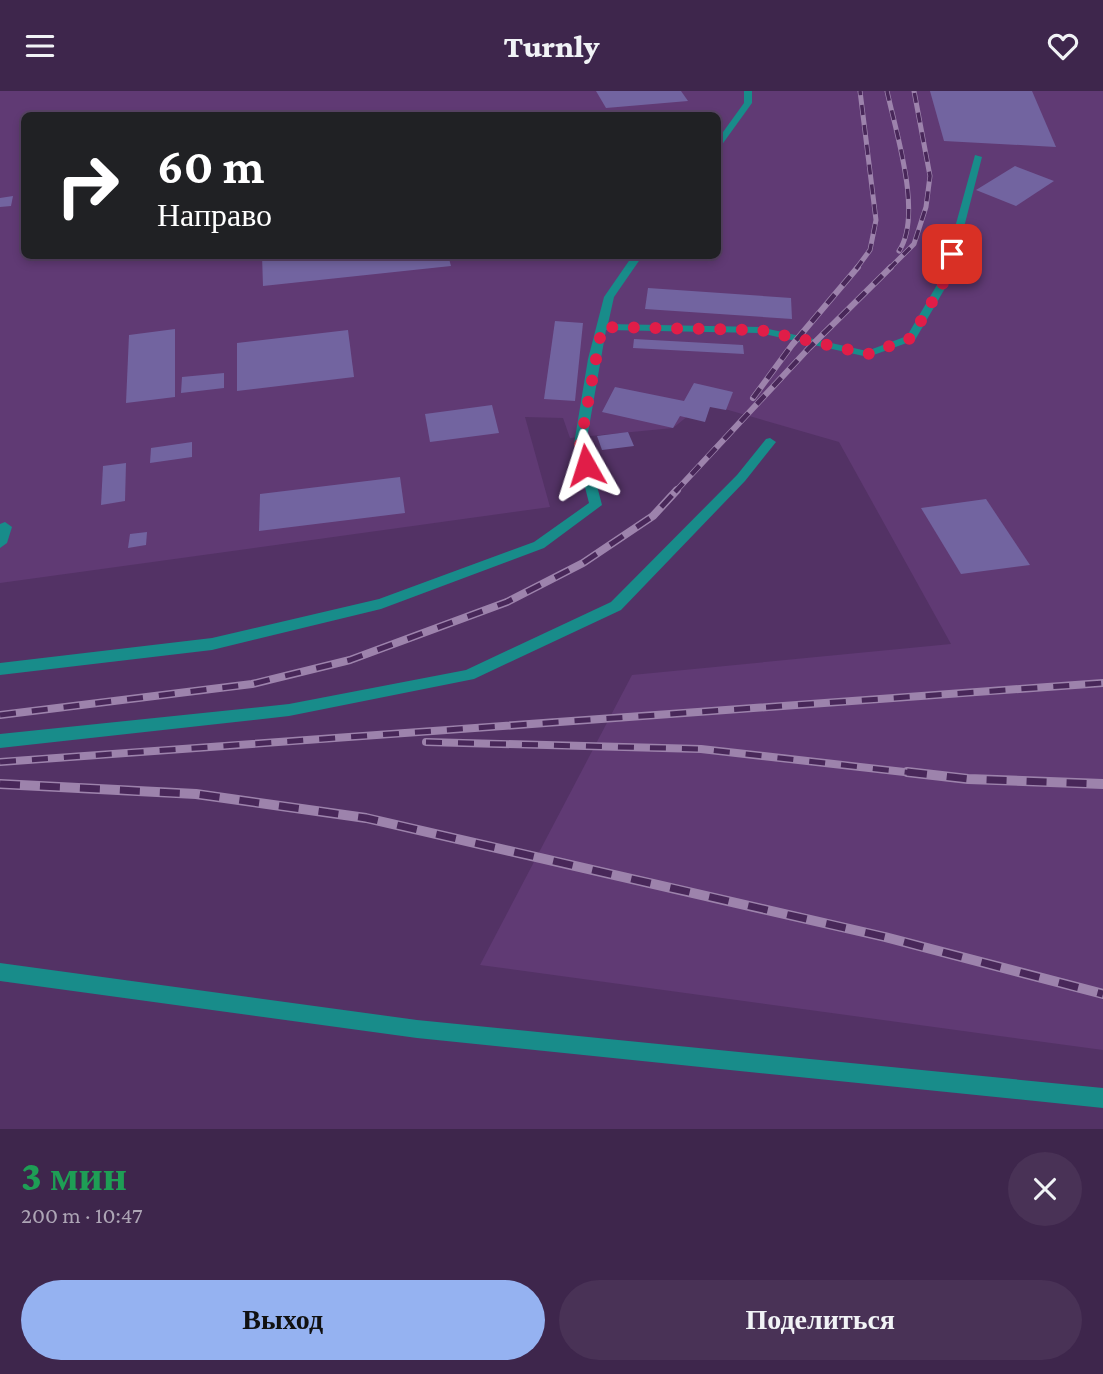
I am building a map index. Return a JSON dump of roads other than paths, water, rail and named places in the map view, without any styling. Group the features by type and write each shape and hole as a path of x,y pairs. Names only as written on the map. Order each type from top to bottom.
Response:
{"street":[{"path":"721,140 748,103 748,91"},
{"path":"602,327 760,330 868,354 911,338 946,278 978,157"},
{"path":"0,669 212,645 381,604 539,545 596,505 580,445 609,297 635,259"},
{"path":"0,741 289,710 468,675 616,606 741,478 770,442"},
{"path":"0,543 5,527"},
{"path":"0,972 417,1029 1103,1098"}],"railway":[{"path":"856,269 870,250 876,220 860,91"},
{"path":"887,91 908,196 906,236 899,251"},
{"path":"891,267 914,244 926,207 930,176 914,91"},
{"path":"753,398 792,345 858,267"},
{"path":"675,492 809,348 891,267"},
{"path":"0,715 252,684 350,660 507,602 583,563 653,516 677,490"},
{"path":"0,762 1103,683"},
{"path":"426,742 701,749 922,774"},
{"path":"907,772 968,779 1103,784"},
{"path":"0,784 196,794 366,818 885,937 1103,994"}]}
